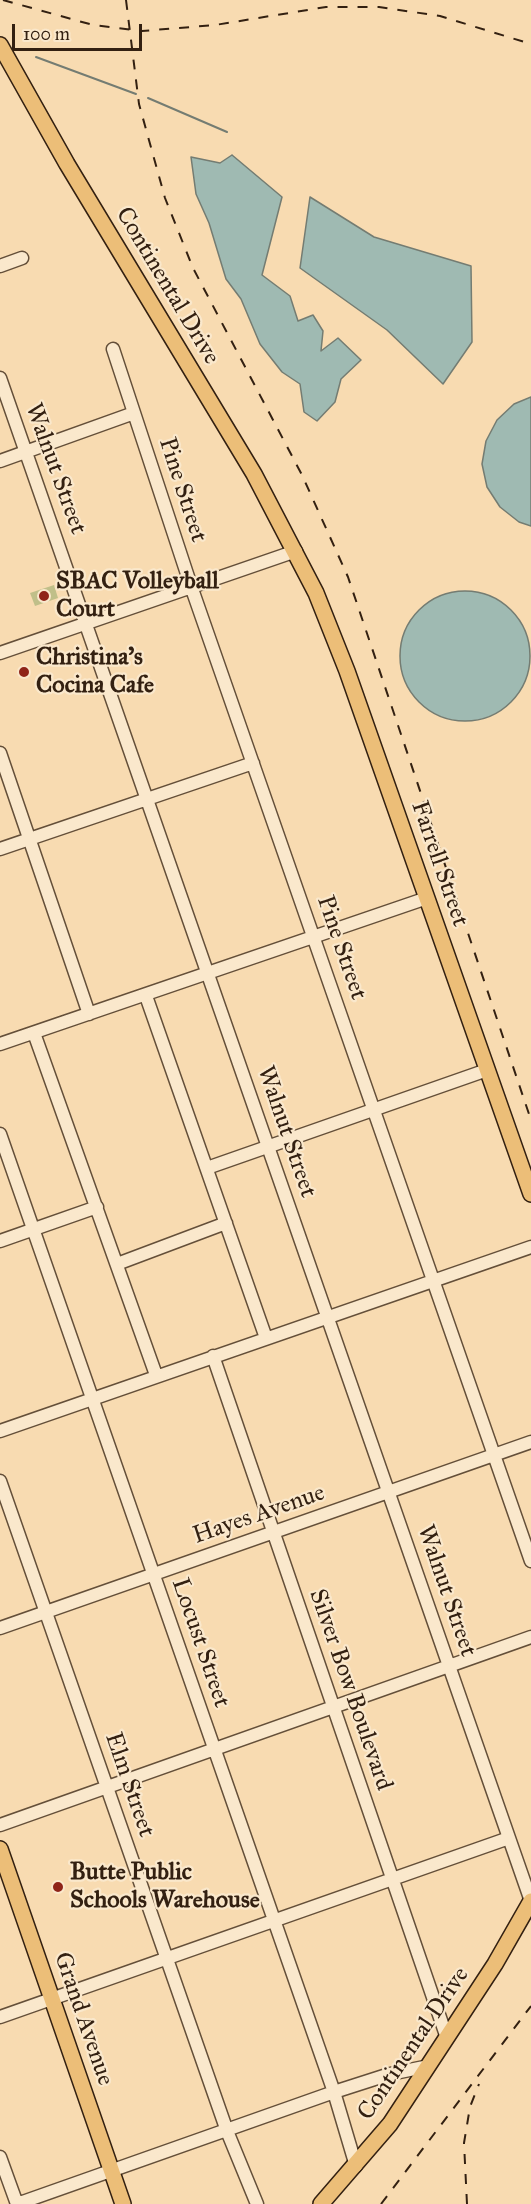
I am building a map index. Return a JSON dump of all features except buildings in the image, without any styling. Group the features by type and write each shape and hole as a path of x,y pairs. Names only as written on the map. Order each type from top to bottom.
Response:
{"main road":[{"name":"Continental Drive","path":"0,45 67,164 254,474 296,551"},
{"name":"Farrell Street","path":"296,551 316,592 347,671 531,1194"},
{"name":"Grand Avenue","path":"0,1849 123,2204"},
{"name":"Continental Drive","path":"321,2204 390,2124 447,2038 531,1901"}],"street":[{"path":"0,266 22,258"},
{"name":"Pine Street","path":"113,350 192,589 531,1561"},
{"name":"Walnut Street","path":"0,378 531,1901"},
{"path":"0,461 134,413"},
{"path":"0,653 192,589 296,551"},
{"path":"0,753 89,1014"},
{"path":"0,849 253,763"},
{"path":"0,1044 146,996 427,898"},
{"path":"146,996 266,1338"},
{"path":"34,1033 156,1375"},
{"path":"207,1168 487,1070"},
{"name":"Locust Street","path":"0,1134 334,2092 356,2166"},
{"path":"0,1241 97,1207"},
{"path":"117,1264 226,1223"},
{"path":"0,1431 531,1246"},
{"name":"Silver Bow Boulevard","path":"213,1356 447,2038"},
{"name":"Hayes Avenue","path":"0,1628 531,1442"},
{"name":"Elm Street","path":"0,1481 227,2131 257,2204"},
{"path":"0,1825 531,1637"},
{"path":"0,2018 509,1838"},
{"path":"0,2157 17,2204 334,2092 390,2074 429,2066"}],"shaded area":[{"name":"SBAC Volleyball Court","path":"54,585 58,598 35,606 30,593"}],"water":[{"path":"232,155 282,197 262,275 290,296 298,321 313,315 323,331 321,351 338,338 361,360 341,379 335,402 317,421 304,412 300,384 282,372 260,344 241,299 226,279 209,223 196,194 191,157 220,163"},
{"path":"310,197 374,237 471,266 472,342 443,384 387,330 300,268"},
{"path":"531,397 531,526 519,522 500,507 487,487 482,464 486,441 497,420 514,404"},
{"path":"465,591 490,596 511,610 525,631 530,656 525,681 511,702 490,716 465,721 440,716 419,702 405,681 400,656 405,631 419,610 440,596"}],"waterway":[{"path":"36,57 136,94"},
{"path":"148,98 227,132"}],"railway":[{"path":"3,0 93,25 142,31 215,25 326,7 379,7 440,16 531,44"},
{"path":"126,0 139,104 165,198 193,268 302,475 348,577 531,1120"},
{"path":"381,2204 531,2006"},
{"path":"467,2204 464,2143 470,2107 479,2084"}],"place":[{"name":"SBAC Volleyball Court","path":"44,596"},
{"name":"Christina's Cocina Cafe","path":"24,672"},
{"name":"Butte Public Schools Warehouse","path":"58,1887"}]}
